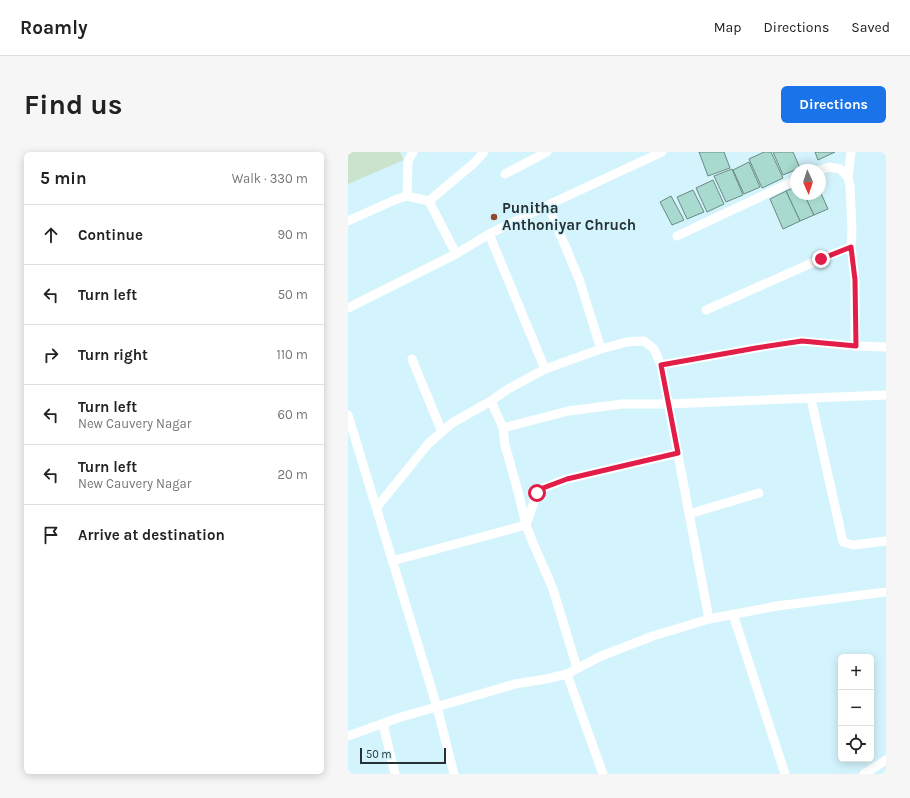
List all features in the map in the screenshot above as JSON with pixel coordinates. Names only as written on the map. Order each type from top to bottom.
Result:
[{"type":"street","points":[[407,196],[408,161],[413,152]]},
{"type":"street","points":[[429,201],[474,163],[484,152]]},
{"type":"street","points":[[505,174],[547,152]]},
{"type":"street","points":[[348,308],[456,254],[489,234],[662,152]]},
{"type":"street","points":[[851,152],[848,177],[850,186],[852,230],[851,247],[855,280],[856,346]]},
{"type":"street","points":[[826,168],[830,167],[840,169],[848,177]]},
{"type":"street","points":[[677,236],[790,183]]},
{"type":"street","points":[[348,221],[397,198],[407,196],[429,201]]},
{"type":"street","points":[[429,201],[456,254]]},
{"type":"street","points":[[548,205],[579,279],[601,349]]},
{"type":"street","points":[[489,234],[545,369]]},
{"type":"street","points":[[706,310],[851,247]]},
{"type":"street","points":[[377,507],[428,444],[452,423],[491,401],[508,389],[545,369],[601,349],[627,342],[644,341],[654,349],[661,365],[709,619]]},
{"type":"street","points":[[661,365],[802,341],[886,347]]},
{"type":"street","points":[[412,359],[442,432]]},
{"type":"street","points":[[503,428],[568,412],[622,404],[668,404],[886,395]]},
{"type":"street","points":[[811,399],[844,542],[853,545],[886,541]]},
{"type":"street","points":[[491,401],[503,428],[505,445],[526,524],[553,589],[577,668]]},
{"type":"street","points":[[348,415],[437,707],[454,774]]},
{"type":"street","points":[[526,524],[537,493],[543,488],[567,479],[678,452]]},
{"type":"street","points":[[689,514],[759,493]]},
{"type":"street","points":[[392,561],[526,524]]},
{"type":"street","points":[[348,736],[398,718],[515,684],[567,674],[601,656],[653,636],[709,619],[777,606],[886,592]]},
{"type":"street","points":[[733,614],[785,774]]},
{"type":"street","points":[[567,674],[603,774]]},
{"type":"street","points":[[383,724],[395,774]]},
{"type":"street","points":[[864,774],[886,760]]},
{"type":"green space","points":[[348,152],[400,152],[404,160],[348,184]]},
{"type":"building","points":[[699,152],[724,152],[730,168],[708,176]]},
{"type":"building","points":[[764,152],[771,152],[783,178],[762,188],[749,159]]},
{"type":"building","points":[[773,152],[793,152],[798,164],[790,164],[790,172],[783,175]]},
{"type":"building","points":[[815,152],[835,152],[818,160]]},
{"type":"building","points":[[749,162],[760,187],[744,194],[733,170]]},
{"type":"building","points":[[732,169],[743,195],[726,202],[714,176]]},
{"type":"building","points":[[713,180],[724,204],[707,212],[696,188]]},
{"type":"building","points":[[790,189],[790,200],[786,191]]},
{"type":"building","points":[[693,190],[704,212],[687,219],[677,197]]},
{"type":"building","points":[[786,191],[800,221],[783,229],[770,199]]},
{"type":"building","points":[[671,196],[684,220],[672,225],[660,202]]},
{"type":"building","points":[[790,200],[807,200],[814,215],[800,221]]},
{"type":"building","points":[[807,200],[824,200],[828,209],[814,215]]},
{"type":"place","name":"Punitha Anthoniyar Chruch","points":[[494,217]]},
{"type":"route","points":[[537,493],[543,488],[567,479],[678,453],[661,365],[802,341],[856,346],[855,280],[851,247],[821,259]]}]
